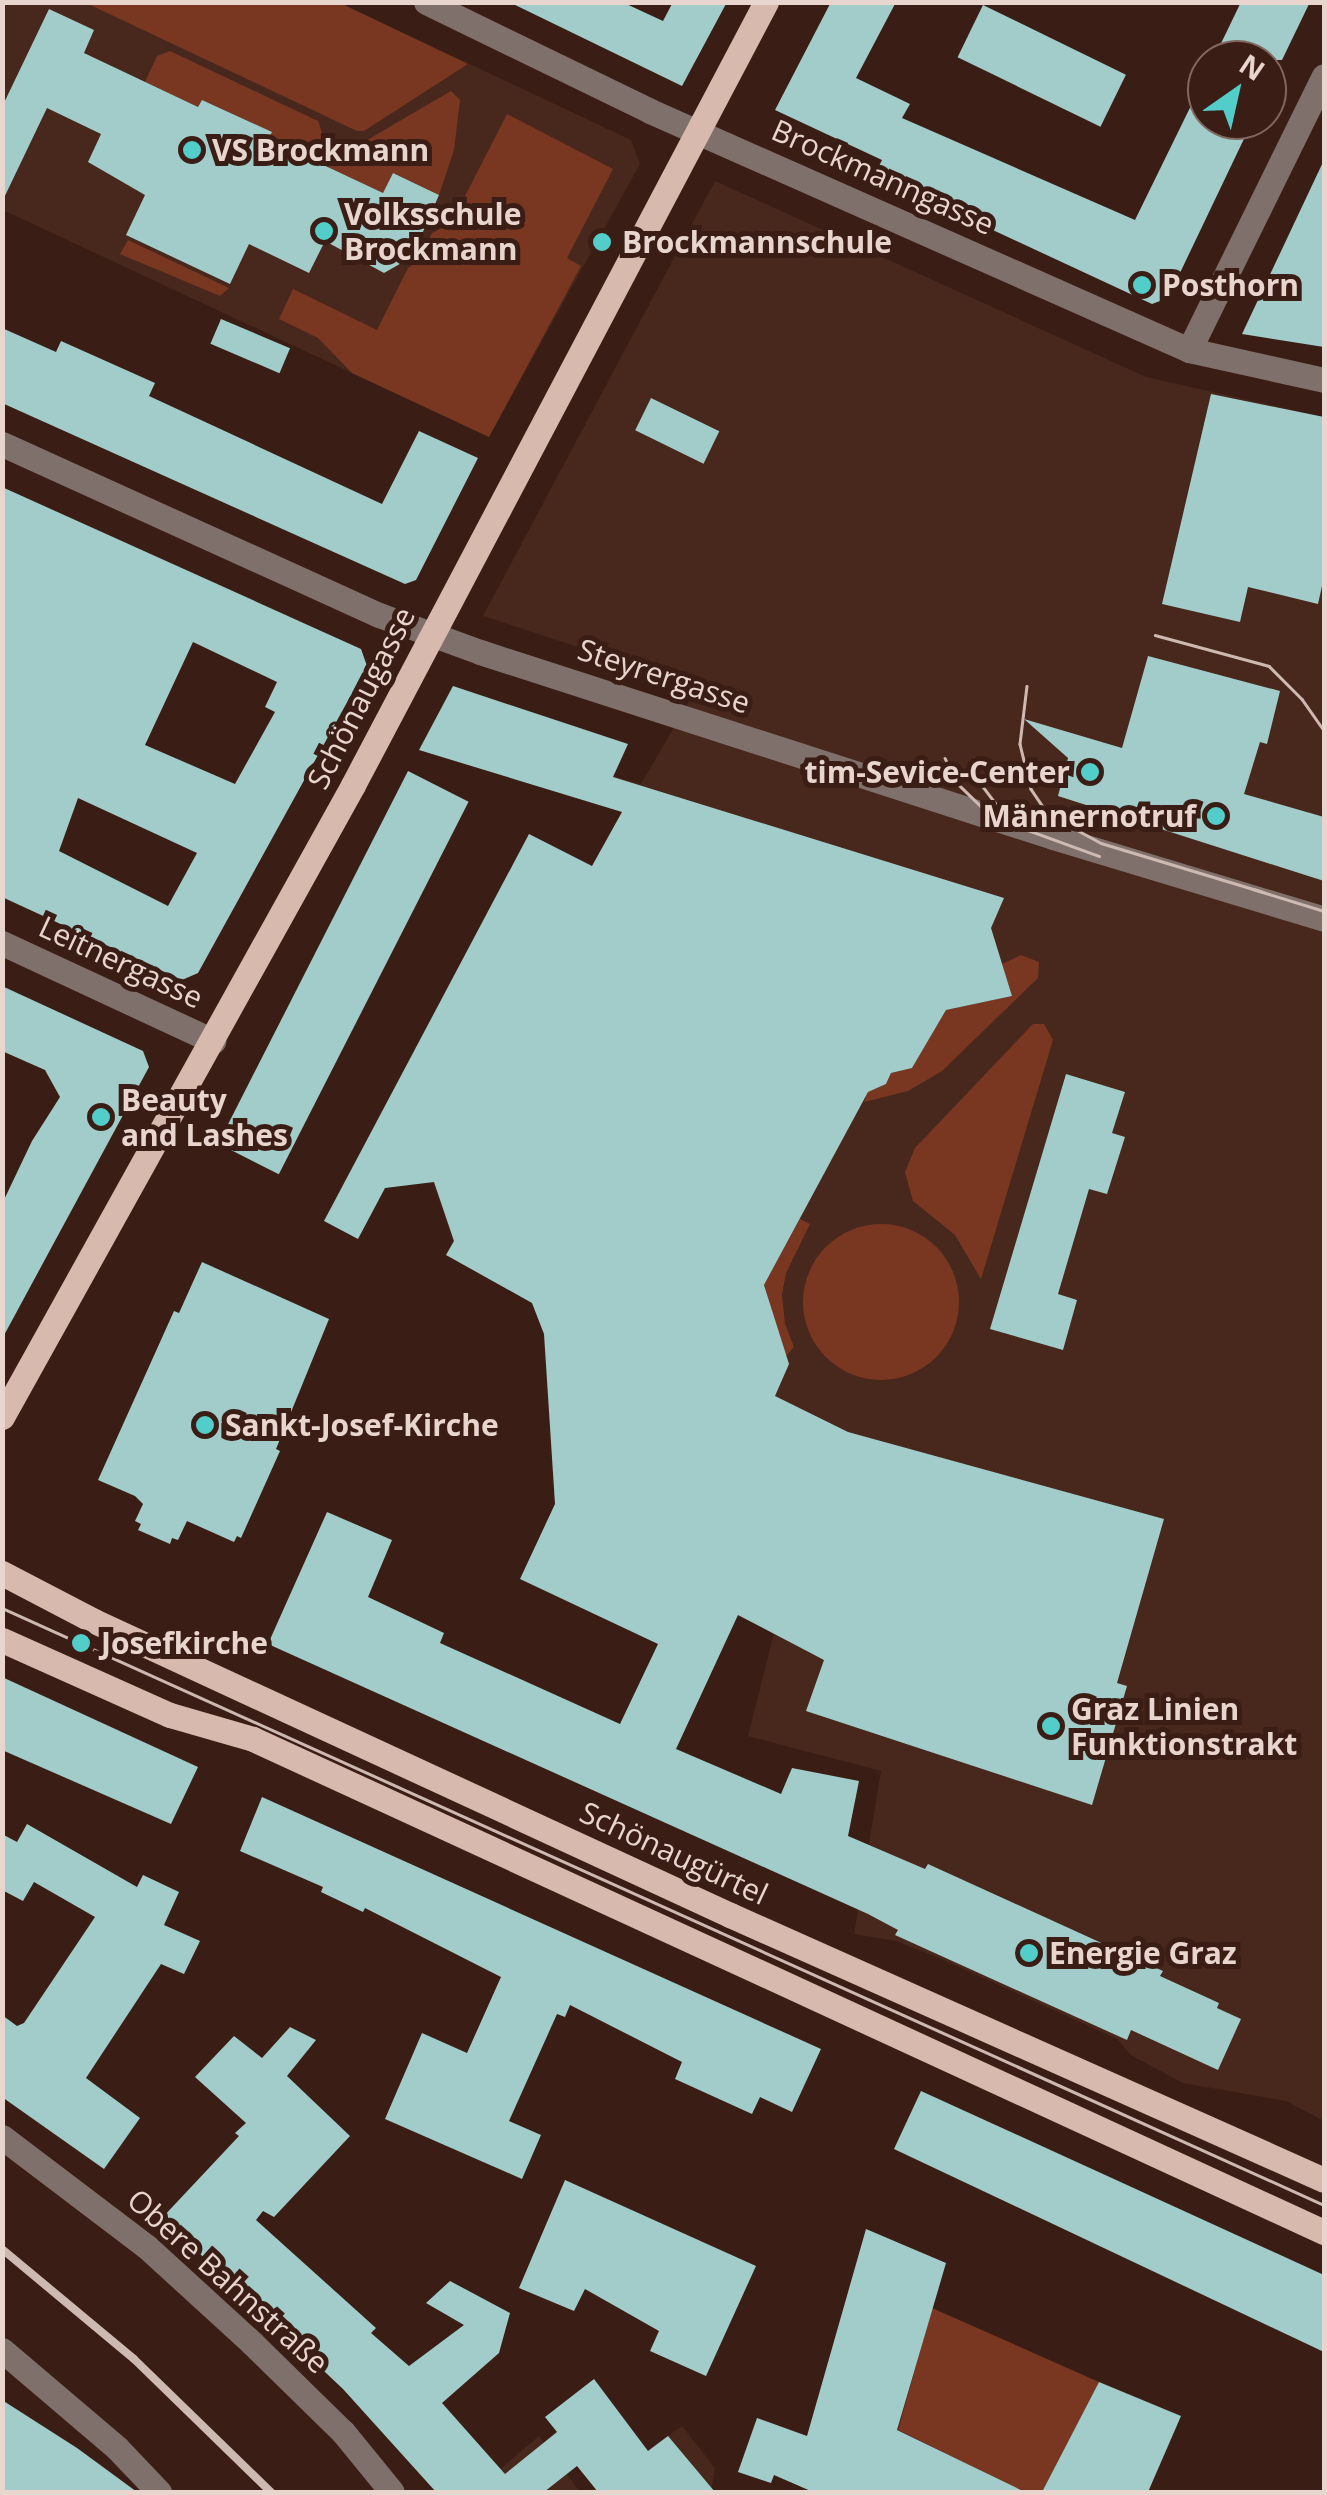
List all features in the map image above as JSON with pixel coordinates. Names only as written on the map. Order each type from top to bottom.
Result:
[{"type":"main road","name":"Schönaugasse","points":[[2,1417],[213,1040],[766,2]]},
{"type":"main road","name":"Schönaugürtel","points":[[2,1574],[94,1621],[730,1915],[1324,2180]]},
{"type":"main road","points":[[2,1640],[170,1715],[253,1739],[1324,2232]]},
{"type":"street","name":"Brockmanngasse","points":[[426,2],[698,131],[1189,350],[1324,380]]},
{"type":"street","points":[[1189,350],[1324,76]]},
{"type":"street","name":"Steyrergasse","points":[[2,444],[379,615],[430,634],[1019,826],[1324,919]]},
{"type":"street","name":"Leitnergasse","points":[[2,944],[213,1040]]},
{"type":"street","name":"Obere Bahnstraße","points":[[2,2137],[133,2236],[191,2286],[342,2432],[392,2492]]},
{"type":"street","points":[[2,2350],[117,2448],[159,2492]]},
{"type":"shaded area","name":"Volksschule Brockmann","points":[[3,3],[340,3],[631,140],[640,164],[489,437],[3,210]]},
{"type":"shaded area","points":[[86,3],[340,3],[468,64],[364,131],[357,131]]},
{"type":"shaded area","points":[[170,51],[318,121],[323,135],[311,160],[269,139],[271,132],[202,100],[198,107],[145,82],[157,56]]},
{"type":"shaded area","points":[[451,91],[460,100],[454,150],[439,195],[393,173],[383,193],[328,168],[333,160]]},
{"type":"shaded area","points":[[507,114],[613,169],[567,258],[581,266],[489,437],[352,373],[318,338],[279,319],[293,289],[377,330],[408,268],[419,261],[432,233],[442,228],[456,203],[461,204]]},
{"type":"shaded area","points":[[715,181],[1146,377],[1324,417],[1324,2121],[1286,2101],[1183,2083],[1131,2055],[1117,2039],[946,1961],[896,1941],[854,1934],[881,1771],[748,1736],[774,1633],[545,1525],[555,1506],[544,1334],[532,1303],[446,1255],[453,1241],[433,1182],[629,799],[613,776],[641,784],[698,686],[483,616]]},
{"type":"shaded area","points":[[128,240],[229,288],[220,296],[120,254]]},
{"type":"shaded area","points":[[1021,955],[1039,962],[1038,978],[942,1071],[908,1091],[864,1102],[868,1092],[886,1084],[891,1073],[912,1068],[946,1010],[1012,996],[1002,964]]},
{"type":"shaded area","points":[[1033,1024],[1044,1024],[1053,1040],[981,1279],[955,1235],[913,1201],[905,1172],[915,1148]]},
{"type":"shaded area","points":[[800,1219],[810,1224],[786,1273],[782,1295],[785,1324],[794,1347],[786,1356],[777,1351],[782,1343],[764,1285]]},
{"type":"shaded area","points":[[881,1224],[911,1230],[936,1247],[953,1272],[959,1302],[953,1332],[936,1357],[911,1374],[881,1380],[851,1374],[826,1357],[809,1332],[803,1302],[809,1272],[826,1247],[851,1230]]},
{"type":"shaded area","points":[[932,2308],[1099,2382],[1042,2492],[1024,2492],[898,2430]]},
{"type":"shaded area","points":[[682,2426],[715,2468],[711,2492],[589,2492]]},
{"type":"shaded area","points":[[539,2436],[580,2492],[473,2492]]},
{"type":"building","points":[[509,2],[622,2],[663,21],[673,2],[727,2],[682,86]]},
{"type":"building","points":[[831,2],[896,2],[856,78],[910,104],[902,118],[1135,220],[1187,114],[1187,140],[1243,140],[1168,298],[1152,304],[875,174],[882,160],[775,110]]},
{"type":"building","points":[[1241,2],[1310,2],[1287,50],[1287,40],[1223,40]]},
{"type":"building","points":[[983,5],[1126,75],[1100,127],[958,57]]},
{"type":"building","name":"VS Brockmann","points":[[49,9],[94,30],[84,53],[198,107],[202,100],[272,132],[268,139],[383,193],[393,173],[439,195],[412,257],[384,273],[325,241],[309,273],[249,244],[230,284],[126,235],[145,195],[88,162],[101,134],[47,108],[2,202],[2,107]]},
{"type":"building","points":[[1324,160],[1324,347],[1242,334]]},
{"type":"building","points":[[221,319],[290,348],[279,373],[210,344]]},
{"type":"building","points":[[2,328],[56,352],[61,341],[155,383],[149,396],[382,504],[419,431],[478,458],[416,580],[405,584],[2,403]]},
{"type":"building","points":[[1211,394],[1324,417],[1324,577],[1318,604],[1248,587],[1240,622],[1162,604]]},
{"type":"building","points":[[651,398],[719,431],[704,464],[635,430]]},
{"type":"building","points":[[2,487],[361,649],[367,666],[198,973],[182,980],[2,897]],"holes":[[[193,642],[277,682],[265,707],[275,712],[235,784],[145,745]],[[78,798],[197,853],[168,906],[59,851]]]},
{"type":"building","points":[[1148,656],[1280,691],[1267,744],[1260,742],[1244,794],[1324,817],[1324,881],[1058,796],[1068,758],[1024,719],[1122,748]]},
{"type":"building","points":[[453,686],[628,744],[613,777],[1004,898],[991,928],[1012,996],[946,1010],[912,1068],[891,1073],[886,1084],[868,1092],[764,1285],[789,1364],[775,1396],[848,1432],[1164,1519],[1117,1683],[1127,1686],[1092,1805],[806,1711],[824,1660],[738,1615],[676,1749],[781,1794],[792,1768],[859,1781],[848,1836],[925,1869],[928,1864],[1163,1971],[1160,1976],[1219,2003],[1217,2008],[1241,2019],[1218,2070],[1131,2030],[1127,2040],[895,1935],[898,1930],[868,1914],[268,1644],[327,1512],[392,1540],[368,1597],[444,1633],[440,1643],[620,1724],[658,1644],[520,1579],[555,1504],[544,1334],[532,1303],[446,1255],[454,1241],[434,1182],[385,1188],[358,1239],[324,1221],[529,834],[592,866],[622,812],[419,750]]},
{"type":"building","points":[[408,771],[469,802],[279,1174],[218,1143]]},
{"type":"building","points":[[2,986],[143,1051],[149,1067],[2,1339],[2,1204],[32,1141],[60,1097],[45,1070],[2,1051]]},
{"type":"building","points":[[1066,1074],[1125,1092],[1112,1133],[1125,1137],[1107,1194],[1089,1189],[1058,1294],[1077,1300],[1063,1350],[990,1329]]},
{"type":"building","name":"Sankt-Josef-Kirche","points":[[202,1262],[329,1319],[276,1449],[280,1451],[241,1538],[237,1536],[234,1542],[187,1521],[178,1540],[172,1538],[170,1544],[138,1530],[141,1524],[135,1521],[143,1504],[135,1496],[98,1480],[174,1311],[179,1313]]},
{"type":"building","points":[[2,1677],[198,1767],[171,1824],[2,1750]]},
{"type":"building","points":[[262,1797],[821,2049],[792,2112],[760,2097],[752,2114],[675,2079],[682,2062],[570,2005],[565,2017],[557,2014],[509,2121],[541,2135],[522,2179],[385,2119],[422,2033],[467,2053],[501,1977],[365,1908],[363,1912],[321,1892],[323,1887],[240,1851]]},
{"type":"building","points":[[27,1824],[137,1887],[143,1875],[179,1892],[164,1925],[200,1941],[184,1974],[161,1964],[86,2078],[140,2118],[104,2169],[2,2097],[2,2015],[17,2026],[24,2023],[95,1917],[34,1882],[23,1901],[2,1890],[2,1834],[17,1842]]},
{"type":"building","points":[[290,2027],[316,2040],[287,2076],[350,2136],[274,2217],[263,2211],[256,2220],[376,2328],[371,2333],[409,2366],[464,2325],[426,2303],[450,2281],[510,2313],[499,2353],[442,2403],[505,2474],[557,2432],[545,2417],[594,2379],[648,2451],[668,2436],[715,2492],[598,2492],[577,2466],[544,2492],[436,2492],[343,2389],[162,2218],[239,2136],[235,2133],[246,2123],[195,2077],[234,2036],[262,2058]]},
{"type":"building","points":[[921,2091],[1324,2275],[1324,2352],[894,2149]]},
{"type":"building","points":[[565,2180],[756,2266],[706,2376],[650,2351],[659,2331],[585,2289],[574,2311],[519,2288]]},
{"type":"building","points":[[866,2229],[946,2263],[897,2430],[1025,2492],[813,2492],[774,2475],[771,2483],[738,2472],[757,2418],[807,2436]]},
{"type":"building","points":[[1099,2382],[1181,2416],[1148,2492],[1042,2492]]},
{"type":"building","points":[[2,2400],[77,2448],[137,2492],[2,2492]]},
{"type":"tram line","points":[[1155,635],[1269,666],[1302,699],[1324,731]]},
{"type":"tram line","points":[[1027,686],[1020,744],[1031,789],[1048,814],[1101,843],[1263,892]]},
{"type":"tram line","points":[[945,758],[957,783],[992,817],[1099,856]]},
{"type":"tram line","points":[[975,758],[981,784],[1004,814]]},
{"type":"tram line","points":[[1253,889],[1324,911]]},
{"type":"tram line","points":[[2,1608],[1324,2205]]},
{"type":"railway","points":[[2,2249],[134,2359],[271,2492]]},
{"type":"place","name":"VS Brockmann","points":[[192,150]]},
{"type":"place","name":"Volksschule Brockmann","points":[[324,231]]},
{"type":"place","name":"Brockmannschule","points":[[602,242]]},
{"type":"place","name":"Posthorn","points":[[1142,285]]},
{"type":"place","name":"tim-Sevice-Center","points":[[1090,772]]},
{"type":"place","name":"Männernotruf","points":[[1216,816]]},
{"type":"place","name":"Beauty and Lashes","points":[[101,1117]]},
{"type":"place","name":"Sankt-Josef-Kirche","points":[[205,1425]]},
{"type":"place","name":"Josefkirche","points":[[81,1643]]},
{"type":"place","name":"Graz Linien Funktionstrakt","points":[[1051,1726]]},
{"type":"place","name":"Energie Graz","points":[[1029,1953]]}]
